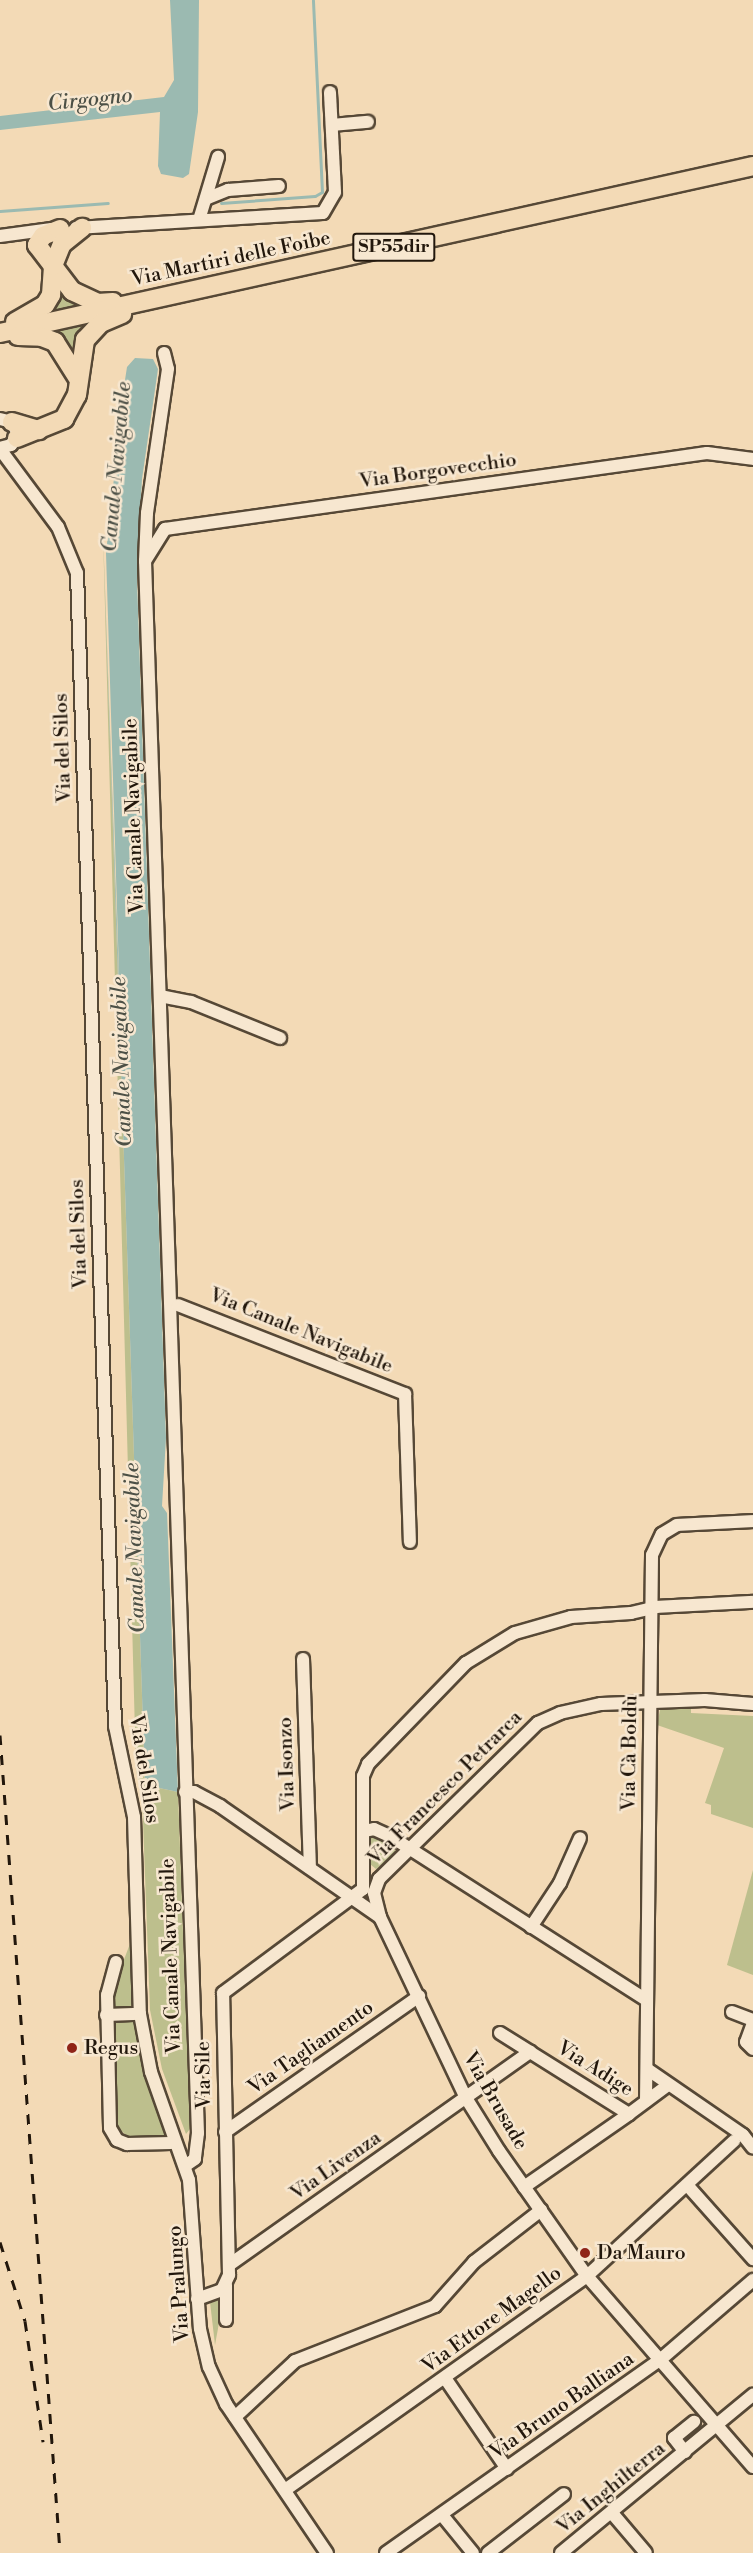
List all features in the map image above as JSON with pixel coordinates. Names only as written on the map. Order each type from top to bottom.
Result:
[{"type":"highway","name":"Via Martiri delle Foibe","points":[[0,333],[753,166]]},
{"type":"highway","points":[[0,333],[45,304],[51,295],[53,266],[62,244],[82,228]]},
{"type":"highway","points":[[60,229],[43,236],[37,245],[72,291],[83,298],[104,303],[159,298]]},
{"type":"highway","points":[[11,430],[39,430],[64,419],[73,406],[79,382],[81,351],[93,330],[111,318],[159,298]]},
{"type":"highway","points":[[0,333],[42,336],[55,342],[68,358],[79,382]]},
{"type":"street","points":[[2,235],[60,229],[323,213],[335,192],[330,92]]},
{"type":"street","points":[[332,125],[368,122]]},
{"type":"street","points":[[199,220],[208,198],[218,158]]},
{"type":"street","points":[[208,198],[228,190],[279,186]]},
{"type":"street","points":[[2,235],[27,238],[37,245],[82,228]]},
{"type":"street","name":"Via Canale Navigabile","points":[[164,353],[168,369],[147,515],[146,561],[184,1792],[198,2133],[195,2160],[186,2165]]},
{"type":"street","points":[[0,448],[11,430]]},
{"type":"street","points":[[11,430],[15,469]]},
{"type":"street","name":"Via del Silos","points":[[0,448],[58,527],[77,573],[116,1726],[134,1817],[140,2013],[151,2072],[175,2143]]},
{"type":"street","name":"Via Borgovecchio","points":[[165,529],[698,454],[724,452],[753,459]]},
{"type":"street","points":[[146,561],[165,529],[147,515]]},
{"type":"street","points":[[160,996],[191,1002],[280,1038]]},
{"type":"street","name":"Via Canale Navigabile","points":[[168,1279],[178,1305],[176,1371],[172,1380]]},
{"type":"street","name":"Via Canale Navigabile","points":[[178,1305],[405,1394],[410,1542]]},
{"type":"street","name":"Via Cà Boldù","points":[[646,2101],[645,1999],[652,1555],[662,1534],[683,1524],[753,1521]]},
{"type":"street","points":[[353,1897],[363,1889],[365,1768],[475,1656],[494,1643],[541,1623],[651,1609],[753,1602]]},
{"type":"street","name":"Via Isonzo","points":[[303,1659],[310,1868]]},
{"type":"street","name":"Via Francesco Petrarca","points":[[380,1917],[374,1893],[381,1876],[411,1850],[538,1723],[586,1706],[650,1702],[753,1704]]},
{"type":"street","name":"Via Brusade","points":[[184,1792],[206,1797],[380,1917],[465,2098],[524,2187],[587,2276],[753,2467]]},
{"type":"street","points":[[364,1831],[380,1830],[645,1999]]},
{"type":"street","points":[[531,1927],[560,1883],[580,1838]]},
{"type":"street","points":[[364,1864],[365,1869],[381,1876]]},
{"type":"street","name":"Via Sile","points":[[226,2320],[226,2285],[229,2265],[223,1993],[353,1897]]},
{"type":"street","points":[[116,1962],[109,1981],[106,2015],[110,2128],[117,2140],[128,2144],[175,2143]]},
{"type":"street","name":"Via Tagliamento","points":[[225,2132],[419,1996]]},
{"type":"street","points":[[732,2012],[753,2021],[746,2042],[753,2049]]},
{"type":"street","points":[[106,2015],[140,2013]]},
{"type":"street","name":"Via Adige","points":[[500,2033],[629,2114],[668,2085]]},
{"type":"street","name":"Via Adige","points":[[465,2098],[530,2052]]},
{"type":"street","points":[[647,2069],[723,2122],[728,2136],[741,2139]]},
{"type":"street","name":"Via Livenza","points":[[229,2265],[465,2098]]},
{"type":"street","points":[[524,2187],[629,2114]]},
{"type":"street","name":"Via Ettore Magello","points":[[285,2490],[587,2276],[753,2126]]},
{"type":"street","name":"Via Pralungo","points":[[175,2143],[186,2165],[194,2214],[197,2299],[207,2361],[235,2417],[327,2553]]},
{"type":"street","points":[[688,2186],[753,2259]]},
{"type":"street","points":[[235,2417],[295,2361],[435,2306],[474,2262],[541,2210]]},
{"type":"street","name":"Via Bruno Balliana","points":[[386,2553],[660,2360],[753,2280]]},
{"type":"street","points":[[197,2299],[211,2296],[226,2285]]},
{"type":"street","points":[[445,2378],[507,2469]]},
{"type":"street","name":"Via Inghilterra","points":[[561,2553],[753,2395]]},
{"type":"street","name":"Via Inghilterra","points":[[685,2452],[674,2438],[694,2422]]},
{"type":"street","points":[[488,2553],[564,2494]]},
{"type":"street","points":[[612,2513],[646,2553]]},
{"type":"street","points":[[442,2515],[474,2553]]},
{"type":"street","name":"Via Pralungo","points":[[315,2536],[318,2553]]},
{"type":"green space","points":[[60,286],[83,307],[41,316]]},
{"type":"green space","points":[[90,323],[74,355],[64,342],[48,332]]},
{"type":"green space","points":[[103,532],[145,1785],[178,1792],[190,2129],[186,2134],[162,2069],[150,2010],[142,1794],[136,1771]]},
{"type":"green space","points":[[670,1707],[691,1707],[691,1713],[753,1716],[753,1828],[711,1814],[711,1805],[705,1803],[724,1748],[657,1725],[660,1710]]},
{"type":"green space","points":[[376,1834],[392,1843],[396,1853],[376,1869],[370,1864],[368,1841]]},
{"type":"green space","points":[[753,1870],[753,1975],[727,1965]]},
{"type":"green space","points":[[131,1941],[134,2002],[129,2008],[115,2009],[110,1997]]},
{"type":"green space","points":[[129,2019],[135,2023],[151,2092],[170,2136],[127,2136],[115,2125],[113,2022]]},
{"type":"green space","points":[[221,2297],[223,2301],[215,2345],[210,2302]]},
{"type":"water","points":[[170,0],[199,0],[198,112],[189,174],[183,178],[161,174],[158,166],[160,112],[0,130],[0,116],[164,97],[174,80]]},
{"type":"water","name":"Canale Navigabile","points":[[135,358],[153,359],[158,369],[142,479],[137,579],[166,1438],[162,1506],[167,1513],[178,1792],[145,1785],[103,532],[121,1037],[106,553],[123,393],[127,367]]},
{"type":"waterway","points":[[221,203],[315,196],[322,192],[313,0]]},
{"type":"waterway","points":[[0,211],[108,203]]},
{"type":"railway","points":[[0,1735],[60,2553]]},
{"type":"railway","points":[[0,2242],[25,2321],[43,2442]]},
{"type":"place","name":"Regus","points":[[72,2048]]},
{"type":"place","name":"Da Mauro","points":[[585,2253]]},
{"type":"water label","name":"Cirgogno","points":[[90,100]]}]
